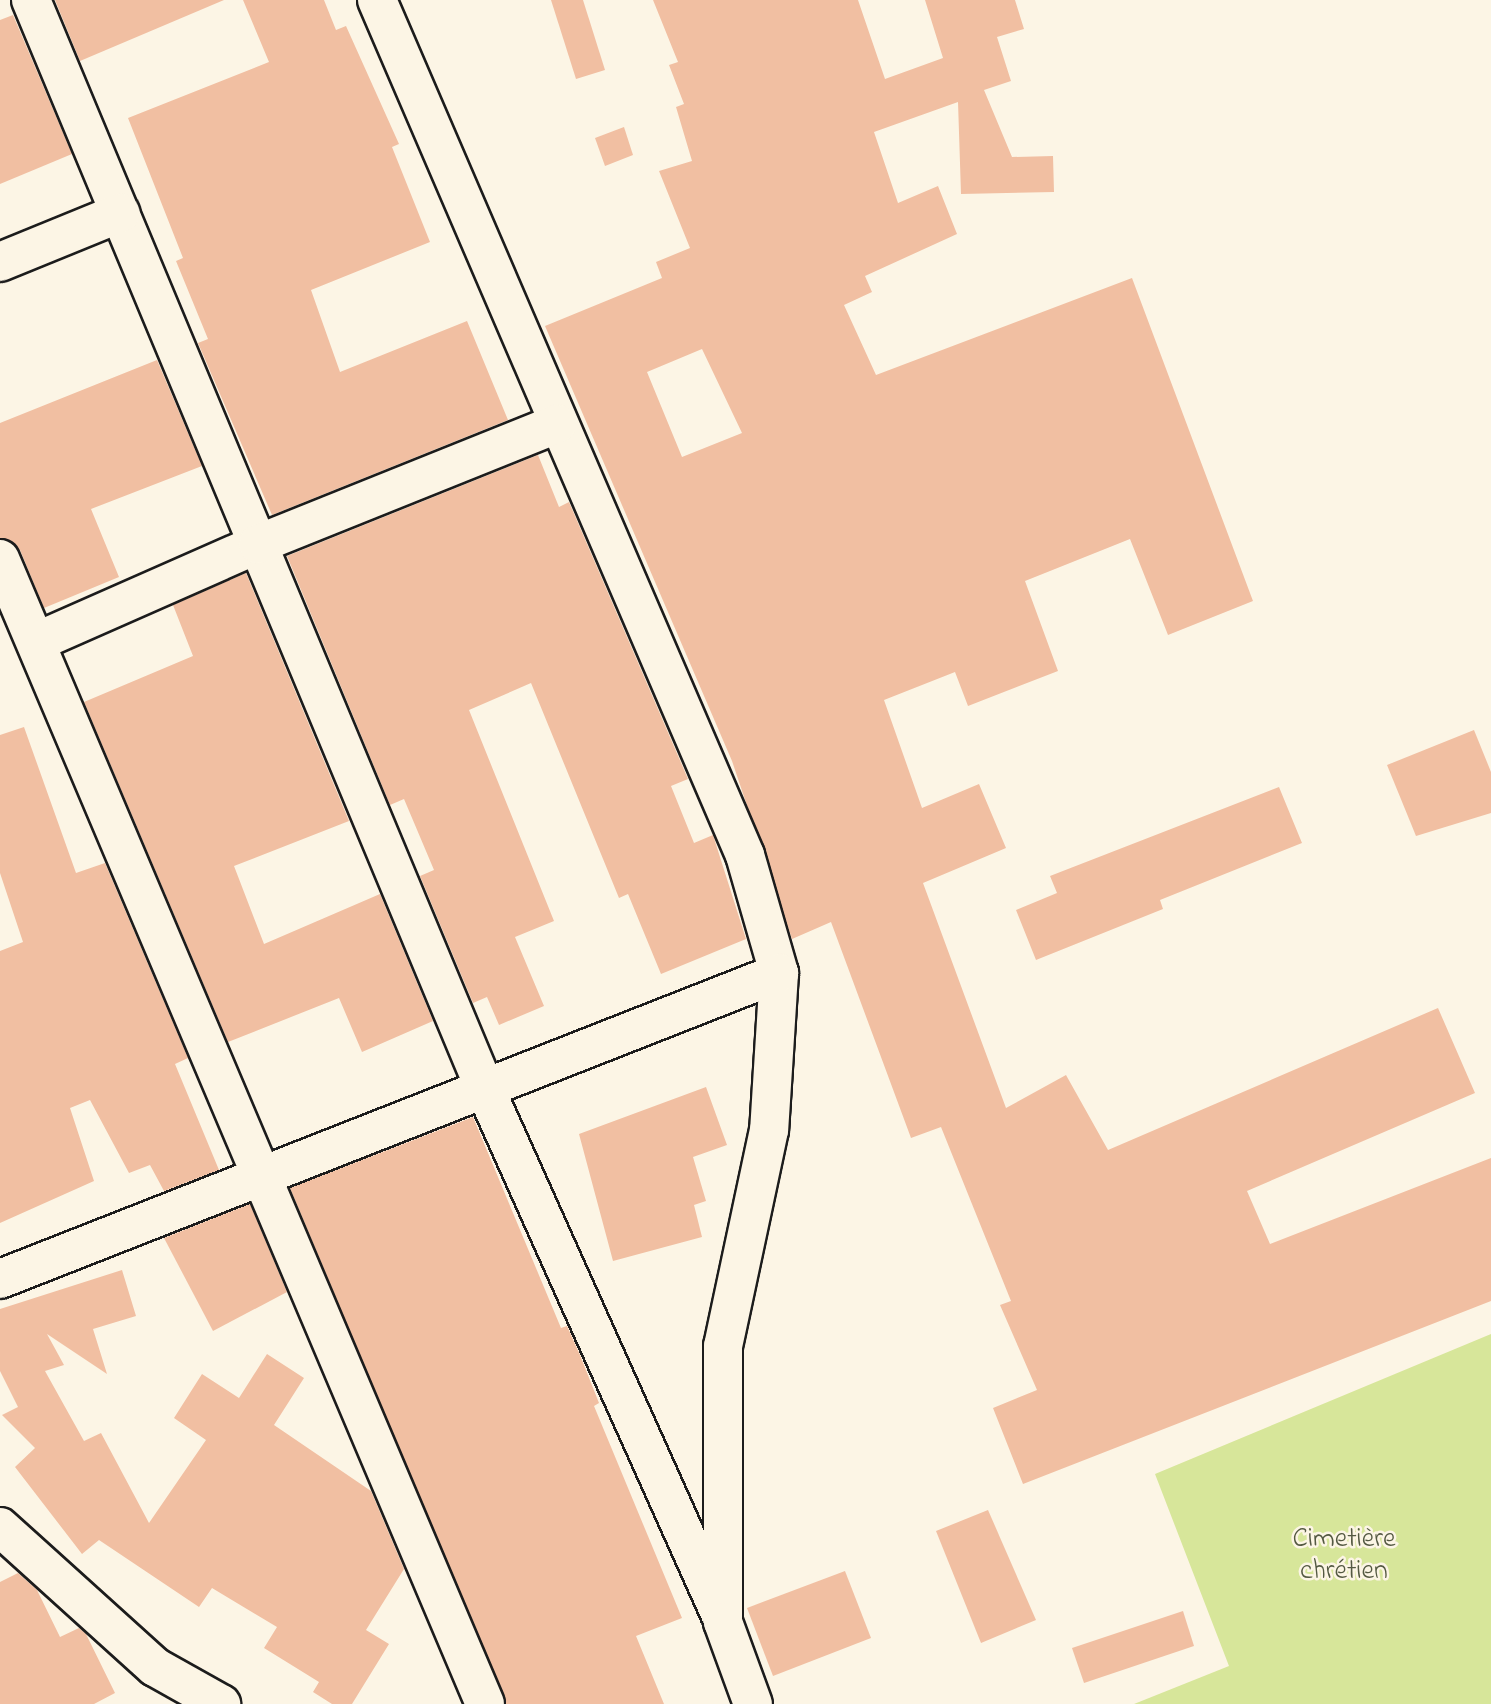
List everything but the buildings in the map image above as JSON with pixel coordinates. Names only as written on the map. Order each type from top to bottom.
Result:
[{"type":"street","points":[[31,0],[485,1089],[723,1622],[753,1704]]},
{"type":"street","points":[[377,0],[557,424],[745,855],[779,973],[769,1130],[723,1346],[723,1622]]},
{"type":"street","points":[[0,262],[120,213]]},
{"type":"street","points":[[36,642],[258,544],[557,424]]},
{"type":"street","points":[[0,559],[264,1172],[485,1704]]},
{"type":"street","points":[[0,1279],[264,1172],[485,1089],[779,973]]},
{"type":"street","points":[[0,1527],[155,1667],[221,1704]]},
{"type":"street","points":[[155,1667],[171,1704]]},
{"type":"green space","name":"Cimetière chrétien","points":[[1491,1334],[1491,1704],[1134,1704],[1229,1666],[1155,1474]]}]
